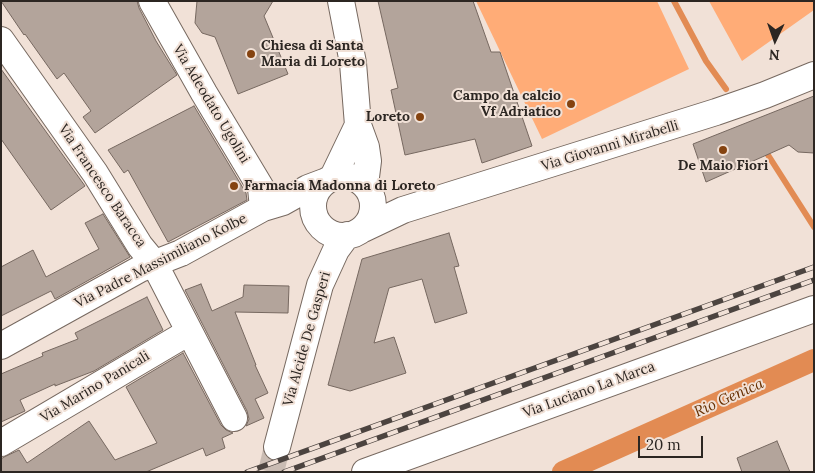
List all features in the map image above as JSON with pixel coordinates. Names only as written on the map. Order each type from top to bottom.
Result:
[{"type":"street","name":"Via Adeodato Ugolini","points":[[152,1],[261,188],[262,208]]},
{"type":"street","points":[[341,1],[353,64],[358,125],[366,147],[368,161],[367,187],[372,199],[373,210],[370,220],[355,232],[337,235],[320,225],[315,217],[313,208],[314,198],[318,189],[329,180],[358,125]]},
{"type":"street","name":"Via Francesco Baracca","points":[[1,40],[95,173],[140,246],[154,263],[234,418]]},
{"type":"street","name":"Via Giovanni Mirabelli","points":[[355,232],[403,210],[716,112],[814,74]]},
{"type":"street","points":[[329,180],[344,176],[356,179],[386,202],[403,210]]},
{"type":"street","name":"Via Padre Massimiliano Kolbe","points":[[1,346],[140,269],[181,253],[262,208],[283,202],[308,188],[329,180]]},
{"type":"street","name":"Via Alcide De Gasperi","points":[[277,447],[320,285],[336,250],[355,232]]},
{"type":"street","name":"Via Luciano La Marca","points":[[365,472],[814,309]]},
{"type":"street","name":"Via Marino Panicali","points":[[1,443],[189,332]]},
{"type":"shaded area","name":"Campo da calcio Vf Adriatico","points":[[476,1],[657,1],[689,69],[542,139]]},
{"type":"shaded area","points":[[709,1],[814,1],[814,10],[742,61]]},
{"type":"building","points":[[1,1],[137,1],[156,41],[177,75],[95,133],[83,117],[91,111],[64,73],[57,79]]},
{"type":"building","name":"Chiesa di Santa Maria di Loreto","points":[[197,1],[273,1],[264,16],[288,74],[238,94],[215,37],[202,33],[195,23]]},
{"type":"building","points":[[378,1],[473,1],[491,52],[500,52],[532,146],[482,163],[475,139],[405,155],[391,90],[398,88]]},
{"type":"building","points":[[1,69],[85,186],[51,210],[1,139]]},
{"type":"building","points":[[814,96],[814,153],[798,152],[789,145],[706,182],[693,144]]},
{"type":"building","points":[[194,106],[246,193],[247,200],[168,242],[128,170],[124,173],[108,150]]},
{"type":"building","points":[[103,214],[130,257],[55,299],[51,291],[1,316],[1,267],[33,250],[46,277],[99,249],[85,223]]},
{"type":"building","points":[[449,233],[459,266],[454,267],[467,313],[435,323],[422,279],[389,288],[374,343],[394,337],[406,373],[350,391],[328,385],[362,259]]},
{"type":"building","points":[[201,284],[212,311],[243,297],[244,285],[289,286],[288,313],[235,312],[268,393],[255,399],[264,418],[246,426],[249,419],[247,411],[185,290]]},
{"type":"building","points":[[147,297],[163,330],[94,371],[55,386],[55,384],[20,400],[25,411],[1,422],[1,374],[43,356],[42,353],[78,339],[75,333]]},
{"type":"building","points":[[183,353],[221,425],[233,433],[222,438],[225,448],[206,456],[203,448],[146,472],[1,472],[1,459],[4,457],[19,450],[27,463],[89,421],[115,460],[157,443],[126,387]]},
{"type":"building","points":[[777,441],[790,472],[742,472],[737,458]]},
{"type":"waterway","points":[[674,1],[706,61],[726,89]]},
{"type":"waterway","points":[[768,155],[814,227]]},
{"type":"waterway","name":"Rio Genica","points":[[563,472],[814,360]]},
{"type":"tunnel","points":[[271,472],[277,447]]},
{"type":"railway","points":[[247,472],[814,267]]},
{"type":"railway","points":[[284,472],[814,280]]},
{"type":"place","name":"Chiesa di Santa Maria di Loreto","points":[[251,54]]},
{"type":"place","name":"Campo da calcio Vf Adriatico","points":[[571,104]]},
{"type":"place","name":"Loreto","points":[[420,117]]},
{"type":"place","name":"De Maio Fiori","points":[[723,150]]},
{"type":"place","name":"Farmacia Madonna di Loreto","points":[[234,186]]}]
